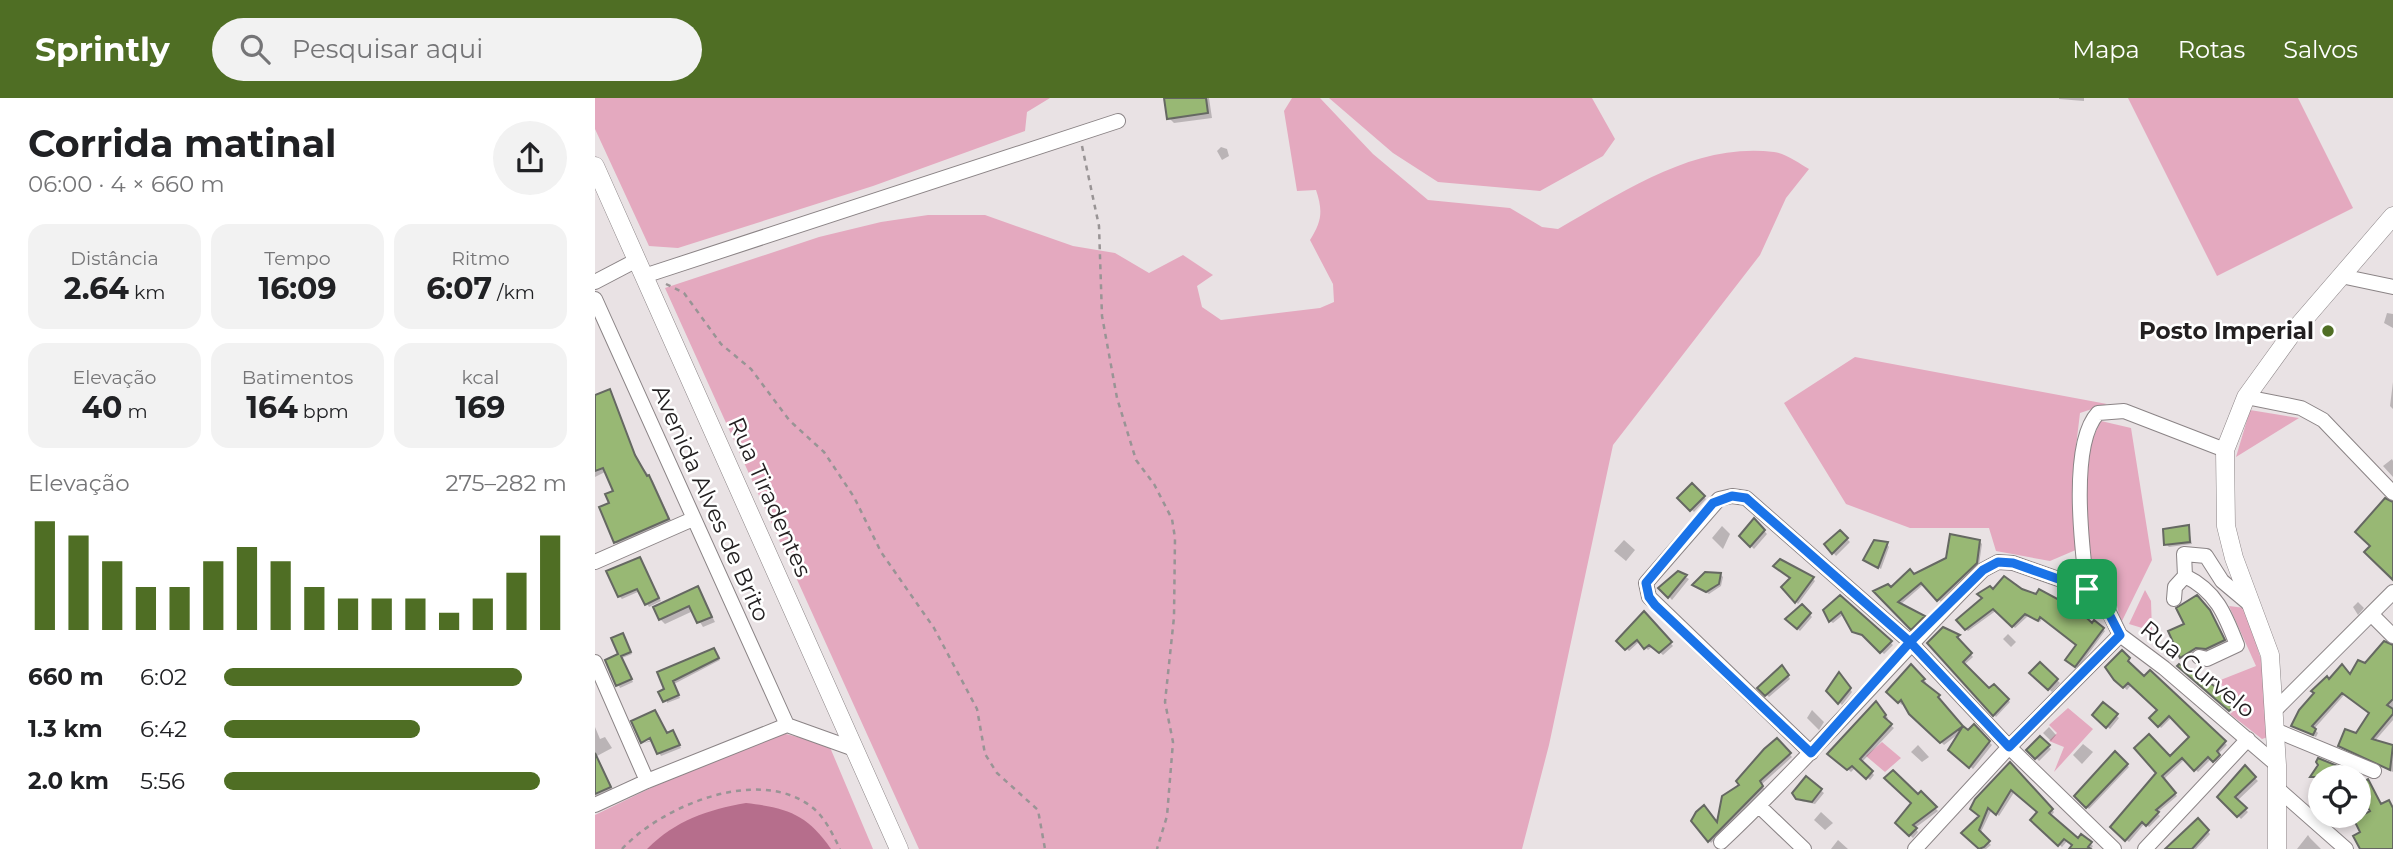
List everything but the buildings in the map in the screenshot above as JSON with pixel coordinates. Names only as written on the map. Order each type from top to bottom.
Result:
[{"type":"main road","name":"Rua Tiradentes","points":[[595,166],[899,849]]},
{"type":"main road","points":[[2277,849],[2278,789],[2270,655],[2234,558],[2227,526],[2225,450],[2246,397],[2293,332],[2393,216]]},
{"type":"street","points":[[595,282],[644,276],[1118,121]]},
{"type":"street","points":[[2341,276],[2393,287]]},
{"type":"street","name":"Avenida Alves de Brito","points":[[595,299],[598,317],[787,725]]},
{"type":"street","points":[[2246,397],[2301,408],[2323,420],[2393,493]]},
{"type":"street","points":[[2087,589],[2080,485],[2088,429],[2098,413],[2109,410],[2124,411],[2225,450]]},
{"type":"street","points":[[1811,753],[1649,597],[1646,583],[1713,503],[1732,496],[1746,498],[1910,642],[2009,747],[2114,849]]},
{"type":"street","points":[[595,562],[692,519]]},
{"type":"street","points":[[2173,599],[2175,587],[2185,576],[2184,554],[2206,556],[2222,580],[2254,607]]},
{"type":"street","name":"Rua Curvelo","points":[[1910,642],[1983,570],[1998,562],[2013,563],[2087,589],[2106,608],[2120,635],[2157,662],[2277,765]]},
{"type":"street","points":[[2185,576],[2203,585],[2217,598],[2237,645],[2207,659],[2199,657]]},
{"type":"street","points":[[2274,711],[2393,593]]},
{"type":"street","points":[[2371,614],[2393,636]]},
{"type":"street","points":[[1915,849],[2009,747],[2120,635]]},
{"type":"street","points":[[1721,842],[1811,753],[1910,642]]},
{"type":"street","points":[[595,662],[647,780]]},
{"type":"street","points":[[595,805],[647,780],[787,725],[854,749]]},
{"type":"street","points":[[2275,730],[2374,771]]},
{"type":"street","points":[[2145,849],[2248,739]]},
{"type":"street","points":[[2278,789],[2346,849]]},
{"type":"street","points":[[1759,806],[1804,849]]},
{"type":"path","points":[[1077,133],[1092,185],[1099,226],[1102,316],[1117,398],[1136,460],[1154,484],[1172,519],[1175,538],[1174,617],[1165,702],[1173,742],[1167,816],[1157,849]]},
{"type":"path","points":[[644,276],[668,283],[684,293],[722,344],[751,369],[789,420],[824,452],[854,497],[881,552],[928,620],[955,667],[982,722],[982,745],[991,764],[1038,810],[1045,849]]},
{"type":"path","points":[[622,849],[647,828],[685,807],[728,792],[749,789],[792,795],[811,806],[826,822],[840,849]]},
{"type":"shaded area","points":[[595,98],[1050,98],[1027,112],[1025,131],[873,186],[678,248],[649,246],[595,129]]},
{"type":"shaded area","points":[[1292,98],[1320,98],[1373,154],[1428,200],[1510,208],[1542,227],[1558,229],[1661,173],[1716,155],[1745,151],[1774,152],[1809,169],[1786,198],[1760,255],[1613,445],[1549,745],[1522,849],[919,849],[665,288],[819,237],[881,222],[928,215],[985,215],[1073,246],[1115,253],[1149,273],[1183,255],[1213,275],[1197,286],[1202,307],[1221,320],[1320,308],[1334,302],[1333,284],[1310,240],[1320,216],[1316,190],[1297,191],[1284,111]]},
{"type":"shaded area","points":[[1329,98],[1592,98],[1615,139],[1603,156],[1540,191],[1438,182],[1393,153]]},
{"type":"shaded area","points":[[2128,98],[2298,98],[2353,208],[2217,276]]},
{"type":"shaded area","points":[[1855,357],[2107,404],[2080,413],[2072,480],[2078,549],[2050,561],[1996,551],[1989,528],[1910,528],[1846,504],[1784,403]]},
{"type":"shaded area","points":[[2250,410],[2299,418],[2236,457]]},
{"type":"shaded area","points":[[2101,421],[2131,428],[2152,560],[2121,623],[2117,606],[2091,589],[2086,546],[2084,482],[2092,441]]},
{"type":"shaded area","points":[[2145,590],[2151,601],[2152,631],[2129,624]]},
{"type":"shaded area","points":[[2229,606],[2245,608],[2264,669],[2268,737],[2262,739],[2230,714],[2240,706],[2218,681],[2256,666]]},
{"type":"shaded area","points":[[2068,708],[2093,729],[2054,772],[2064,747],[2049,741],[2057,733],[2049,725]]},
{"type":"shaded area","points":[[782,733],[829,745],[873,849],[595,849],[595,815],[694,767]]},
{"type":"shaded area","points":[[1882,742],[1901,758],[1885,772],[1866,756]]},
{"type":"shaded area","points":[[746,803],[773,807],[795,815],[813,828],[831,849],[647,849],[669,831],[693,818]]},
{"type":"place","name":"Posto Imperial","points":[[2328,331]]},
{"type":"route","points":[[2087,589],[2030,568],[1998,562],[1983,570],[1910,642],[1746,498],[1732,496],[1713,503],[1646,583],[1649,597],[1655,605],[1811,753],[1910,642],[2009,747],[2120,635],[2106,608],[2087,589]]}]
